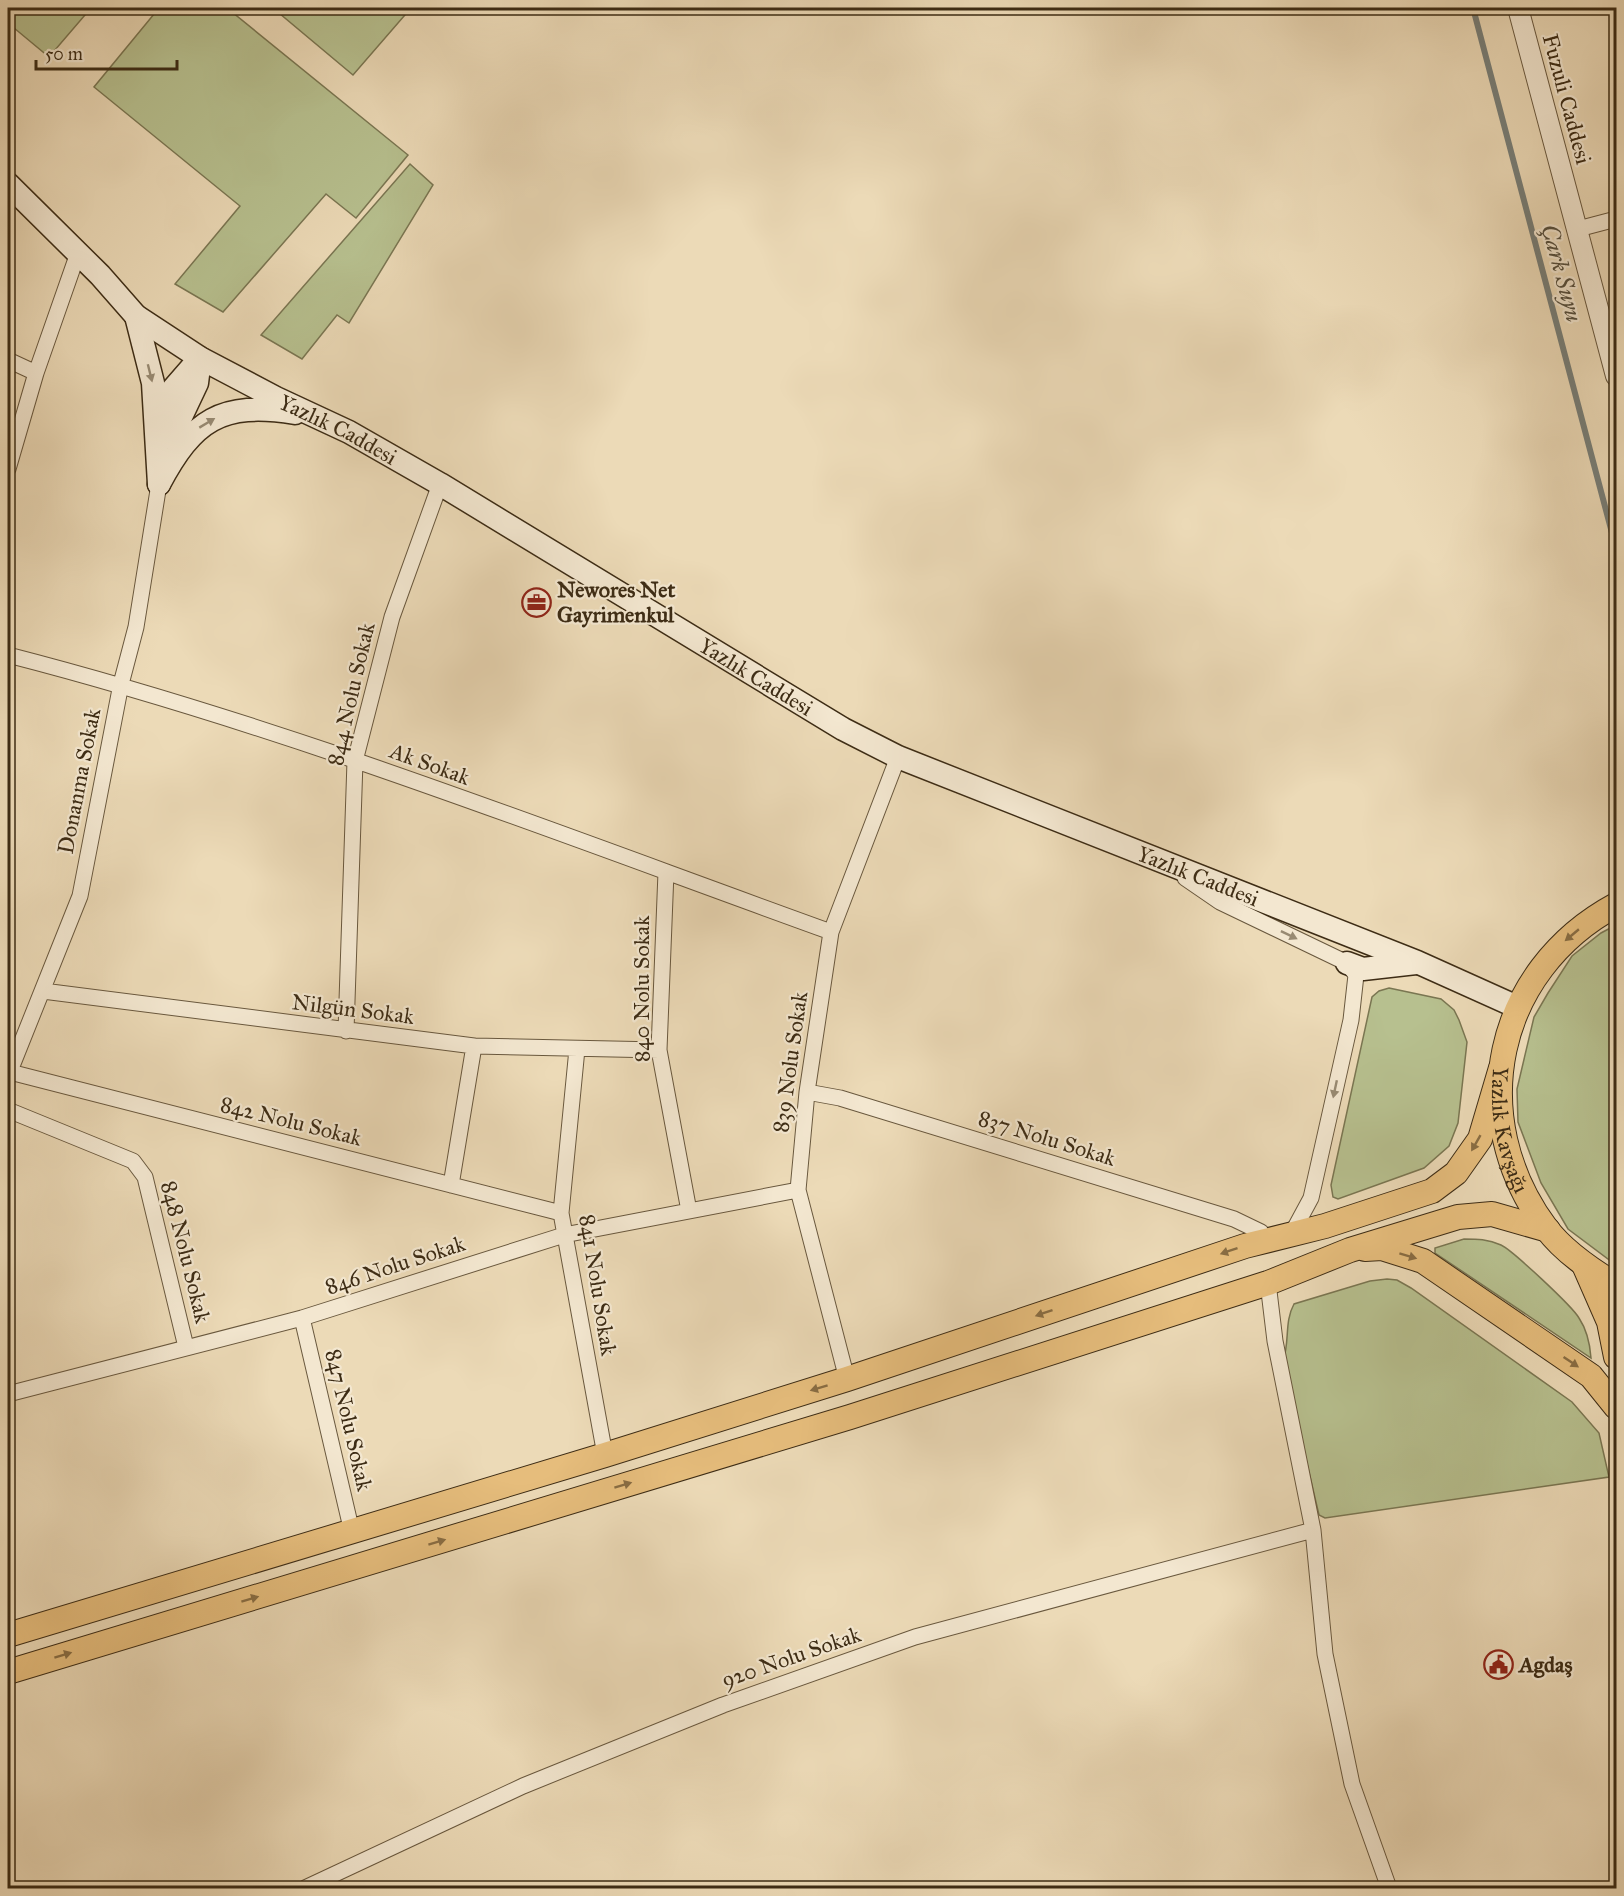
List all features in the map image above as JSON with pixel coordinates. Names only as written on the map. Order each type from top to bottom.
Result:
[{"type":"main road","name":"Yazlık Caddesi","points":[[8,184],[136,316],[200,358],[349,432],[440,484],[779,692],[898,757],[1417,962],[1517,1007]]},
{"type":"main road","points":[[136,316],[153,383],[159,484]]},
{"type":"main road","points":[[159,484],[166,450],[197,383],[200,358]]},
{"type":"main road","points":[[159,484],[174,457],[196,429],[219,416],[243,410],[268,410],[316,417]]},
{"type":"main road","name":"Yazlık Kavşağı","points":[[1617,905],[1592,918],[1558,947],[1536,975],[1517,1007],[1501,1068],[1500,1111],[1507,1154],[1524,1194],[1548,1230],[1584,1265],[1617,1285]]},
{"type":"main road","points":[[1347,963],[1363,969],[1417,962]]},
{"type":"main road","points":[[8,1635],[605,1455],[848,1379],[1265,1241],[1432,1191],[1456,1173],[1480,1139],[1501,1068]]},
{"type":"main road","points":[[8,1672],[849,1417],[1268,1283],[1350,1250],[1458,1217],[1492,1214],[1548,1230]]},
{"type":"main road","points":[[1350,1250],[1382,1248],[1423,1261],[1591,1376],[1617,1407]]},
{"type":"main road","points":[[1584,1265],[1609,1322],[1617,1357]]},
{"type":"street","name":"Fuzuli Caddesi","points":[[1518,8],[1617,376]]},
{"type":"street","points":[[1578,229],[1617,219]]},
{"type":"street","points":[[8,469],[36,374],[78,254]]},
{"type":"street","points":[[8,360],[36,374]]},
{"type":"street","name":"Donanma Sokak","points":[[8,1074],[44,991],[80,896],[121,684],[136,627],[159,484]]},
{"type":"street","name":"844 Nolu Sokak","points":[[346,1031],[355,761],[392,617],[440,484]]},
{"type":"street","name":"Ak Sokak","points":[[8,655],[121,684],[355,761],[831,932]]},
{"type":"street","name":"839 Nolu Sokak","points":[[848,1379],[798,1190],[807,1092],[831,932],[898,757]]},
{"type":"street","points":[[1165,864],[1220,902],[1347,963],[1356,975],[1351,1020],[1311,1198],[1291,1235]]},
{"type":"street","name":"840 Nolu Sokak","points":[[666,872],[659,1050],[689,1211]]},
{"type":"street","name":"Nilgün Sokak","points":[[44,991],[474,1046],[659,1050]]},
{"type":"street","points":[[451,1185],[474,1046]]},
{"type":"street","name":"841 Nolu Sokak","points":[[577,1049],[561,1213],[605,1455]]},
{"type":"street","name":"842 Nolu Sokak","points":[[8,1074],[561,1213]]},
{"type":"street","name":"837 Nolu Sokak","points":[[807,1092],[840,1098],[1234,1219],[1261,1232],[1265,1241]]},
{"type":"street","name":"848 Nolu Sokak","points":[[8,1110],[133,1161],[145,1177],[186,1347]]},
{"type":"street","name":"846 Nolu Sokak","points":[[8,1394],[302,1318],[564,1235],[798,1190]]},
{"type":"street","points":[[1268,1283],[1275,1341],[1313,1530],[1325,1654],[1352,1784],[1389,1888]]},
{"type":"street","name":"847 Nolu Sokak","points":[[302,1318],[352,1532]]},
{"type":"street","name":"920 Nolu Sokak","points":[[305,1888],[523,1786],[723,1705],[915,1637],[1313,1530]]},
{"type":"green space","points":[[8,8],[91,8],[49,57],[8,23]]},
{"type":"green space","points":[[159,8],[227,8],[408,155],[356,218],[326,194],[223,312],[175,284],[240,206],[94,87]]},
{"type":"green space","points":[[273,8],[411,8],[353,75]]},
{"type":"green space","points":[[410,164],[433,185],[349,323],[337,315],[302,359],[261,335]]},
{"type":"green space","points":[[1616,925],[1616,1265],[1568,1229],[1541,1183],[1518,1122],[1517,1089],[1534,1017],[1548,993],[1572,956],[1601,933]]},
{"type":"green space","points":[[1389,988],[1441,999],[1454,1010],[1467,1042],[1458,1123],[1449,1146],[1424,1168],[1338,1199],[1333,1197],[1331,1185],[1372,997],[1379,991]]},
{"type":"green space","points":[[1464,1239],[1487,1240],[1501,1245],[1541,1279],[1579,1318],[1588,1337],[1591,1358],[1435,1253],[1435,1248]]},
{"type":"green space","points":[[1397,1280],[1411,1288],[1572,1402],[1599,1433],[1609,1477],[1325,1518],[1319,1515],[1283,1361],[1291,1311],[1294,1304],[1370,1281]]},
{"type":"waterway","name":"Çark Suyu","points":[[1473,8],[1616,548]]},
{"type":"place","name":"Newores Net Gayrimenkul","points":[[536,602]]},
{"type":"place","name":"Agdaş","points":[[1498,1664]]}]
